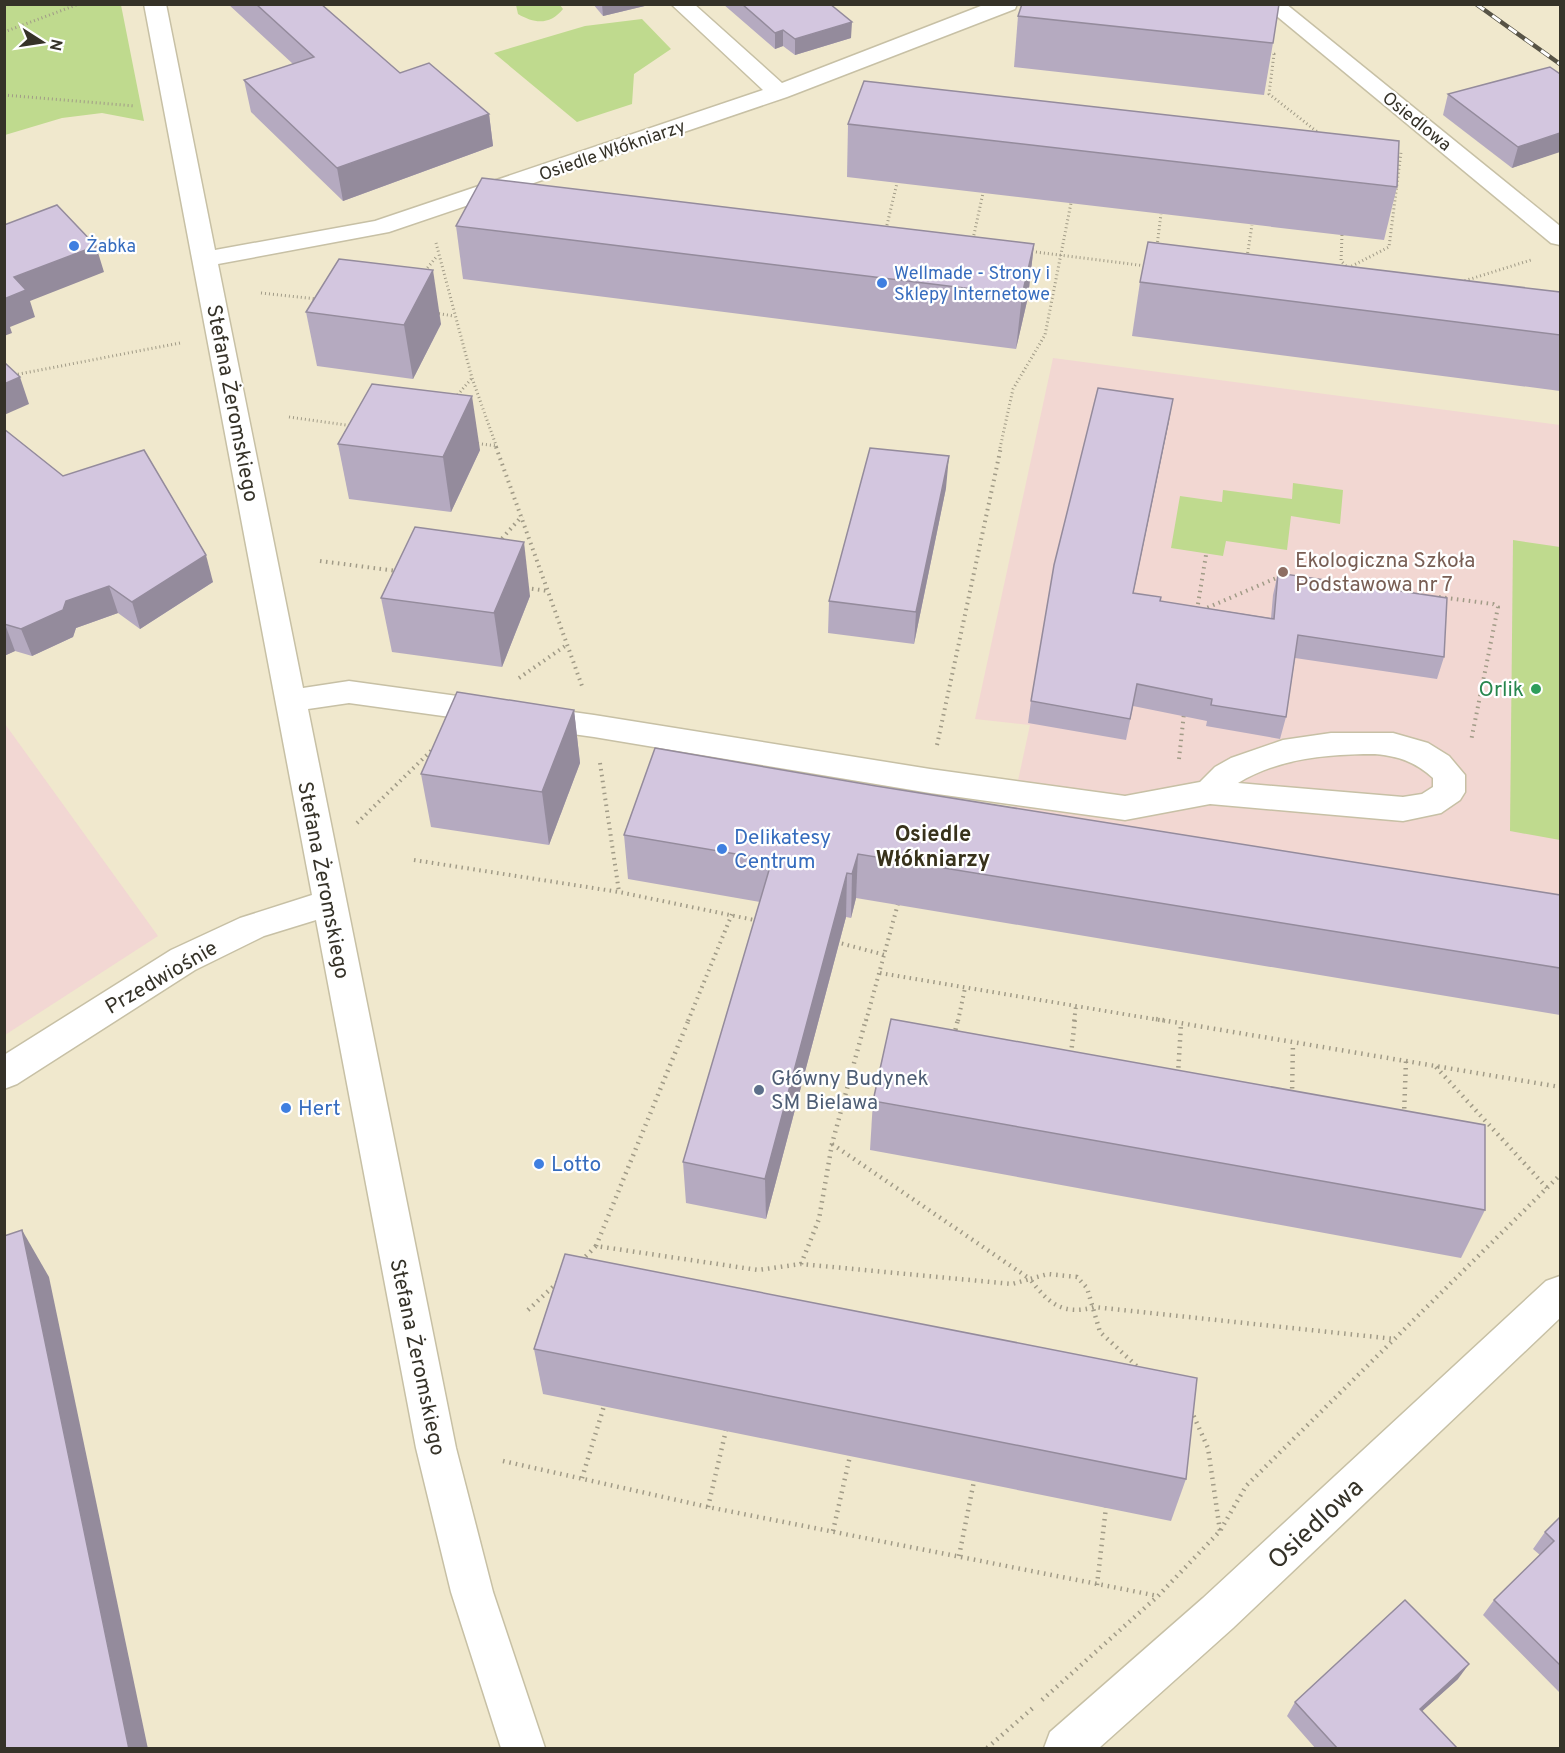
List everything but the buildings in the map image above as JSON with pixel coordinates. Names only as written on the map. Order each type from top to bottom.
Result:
[{"type":"street","name":"Stefana Żeromskiego","points":[[155,4],[328,903],[436,1448],[472,1592],[523,1749]]},
{"type":"street","points":[[681,4],[779,92]]},
{"type":"street","name":"Osiedle Włókniarzy","points":[[205,259],[380,227],[779,92],[1007,4]]},
{"type":"street","name":"Osiedlowa","points":[[1272,4],[1560,238]]},
{"type":"street","points":[[289,701],[349,692],[594,726],[930,781],[1125,808],[1210,792],[1403,809],[1430,805],[1449,792],[1449,775],[1437,761],[1394,744],[1313,746],[1281,752],[1227,774],[1210,792]]},
{"type":"street","name":"Przedwiośnie","points":[[4,1074],[183,960],[252,927],[328,903]]},
{"type":"street","name":"Osiedlowa","points":[[1066,1749],[1218,1614],[1560,1293]]},
{"type":"path","points":[[4,32],[79,4]]},
{"type":"path","points":[[1263,53],[1274,54],[1269,94],[1323,137]]},
{"type":"path","points":[[4,95],[140,106]]},
{"type":"path","points":[[1348,268],[1389,247],[1401,150]]},
{"type":"path","points":[[885,234],[897,183]]},
{"type":"path","points":[[1387,187],[1396,194]]},
{"type":"path","points":[[972,244],[983,193]]},
{"type":"path","points":[[930,781],[1012,389],[1045,335],[1071,203]]},
{"type":"path","points":[[1155,256],[1161,214]]},
{"type":"path","points":[[1245,267],[1251,225]]},
{"type":"path","points":[[435,233],[438,255],[472,378],[568,644],[594,726],[619,892]]},
{"type":"path","points":[[1342,235],[1341,261],[1348,268]]},
{"type":"path","points":[[1018,250],[1154,267]]},
{"type":"path","points":[[424,273],[438,255]]},
{"type":"path","points":[[1462,289],[1464,281],[1539,258]]},
{"type":"path","points":[[1346,279],[1348,268]]},
{"type":"path","points":[[261,293],[326,300]]},
{"type":"path","points":[[432,313],[454,316]]},
{"type":"path","points":[[10,374],[15,376],[219,335]]},
{"type":"path","points":[[450,403],[472,378]]},
{"type":"path","points":[[289,417],[355,427]]},
{"type":"path","points":[[464,442],[497,446]]},
{"type":"path","points":[[494,548],[522,516]]},
{"type":"path","points":[[1206,555],[1196,613],[1284,575]]},
{"type":"path","points":[[320,561],[398,571]]},
{"type":"path","points":[[517,587],[549,591]]},
{"type":"path","points":[[1435,596],[1493,604],[1498,608],[1471,743],[1437,761]]},
{"type":"path","points":[[315,834],[351,827],[363,819],[474,709],[568,644]]},
{"type":"path","points":[[1174,798],[1185,709]]},
{"type":"path","points":[[414,860],[619,892],[732,914],[765,923]]},
{"type":"path","points":[[801,1264],[819,1220],[832,1144],[899,898]]},
{"type":"path","points":[[579,1262],[596,1246],[732,914]]},
{"type":"path","points":[[831,940],[885,955]]},
{"type":"path","points":[[880,973],[1560,1087]]},
{"type":"path","points":[[952,1046],[965,987]]},
{"type":"path","points":[[1070,1060],[1076,1006]]},
{"type":"path","points":[[1177,1079],[1181,1024]]},
{"type":"path","points":[[1292,1099],[1293,1042]]},
{"type":"path","points":[[1404,1118],[1406,1061]]},
{"type":"path","points":[[1435,1066],[1547,1188]]},
{"type":"path","points":[[832,1144],[1011,1264],[1030,1279],[1046,1300],[1065,1311],[1080,1312],[1094,1308],[1395,1339]]},
{"type":"path","points":[[987,1749],[1158,1596],[1220,1531],[1246,1486],[1560,1175]]},
{"type":"path","points":[[596,1246],[758,1270],[801,1264],[1012,1284],[1048,1274],[1064,1273],[1077,1277],[1087,1288],[1100,1332],[1146,1374]]},
{"type":"path","points":[[528,1310],[562,1278]]},
{"type":"path","points":[[1188,1405],[1208,1448],[1220,1531]]},
{"type":"path","points":[[582,1478],[604,1406]]},
{"type":"path","points":[[708,1507],[726,1431]]},
{"type":"path","points":[[833,1532],[850,1456]]},
{"type":"path","points":[[503,1461],[708,1507],[1158,1596]]},
{"type":"path","points":[[959,1556],[974,1481]]},
{"type":"path","points":[[1097,1585],[1106,1507]]},
{"type":"shaded area","name":"Ekologiczna Szkoła Podstawowa nr 7","points":[[1053,358],[1560,425],[1560,901],[1011,813],[1030,725],[975,719]]},
{"type":"shaded area","points":[[5,724],[158,936],[4,1035]]},
{"type":"green space","points":[[5,4],[121,5],[144,121],[102,113],[62,118],[5,135]]},
{"type":"green space","points":[[516,5],[560,5],[563,9],[553,18],[536,21],[518,14]]},
{"type":"green space","points":[[642,19],[671,49],[634,74],[632,104],[577,122],[494,53],[585,26]]},
{"type":"green space","points":[[1293,483],[1343,490],[1340,524],[1291,516],[1287,550],[1226,541],[1223,556],[1171,548],[1180,496],[1222,502],[1223,490],[1292,499]]},
{"type":"green space","name":"Orlik","points":[[1513,540],[1560,547],[1560,840],[1510,831]]},
{"type":"railway","points":[[1476,4],[1560,64]]},
{"type":"place","name":"Żabka","points":[[74,246]]},
{"type":"place","name":"Wellmade - Strony i Sklepy Internetowe","points":[[882,283]]},
{"type":"place","name":"Ekologiczna Szkoła Podstawowa nr 7","points":[[1283,572]]},
{"type":"place","name":"Orlik","points":[[1536,689]]},
{"type":"place","name":"Delikatesy Centrum","points":[[722,849]]},
{"type":"place","name":"Główny Budynek SM Bielawa","points":[[759,1090]]},
{"type":"place","name":"Hert","points":[[286,1108]]},
{"type":"place","name":"Lotto","points":[[539,1164]]},
{"type":"district","name":"Osiedle Włókniarzy","points":[[933,846]]}]
